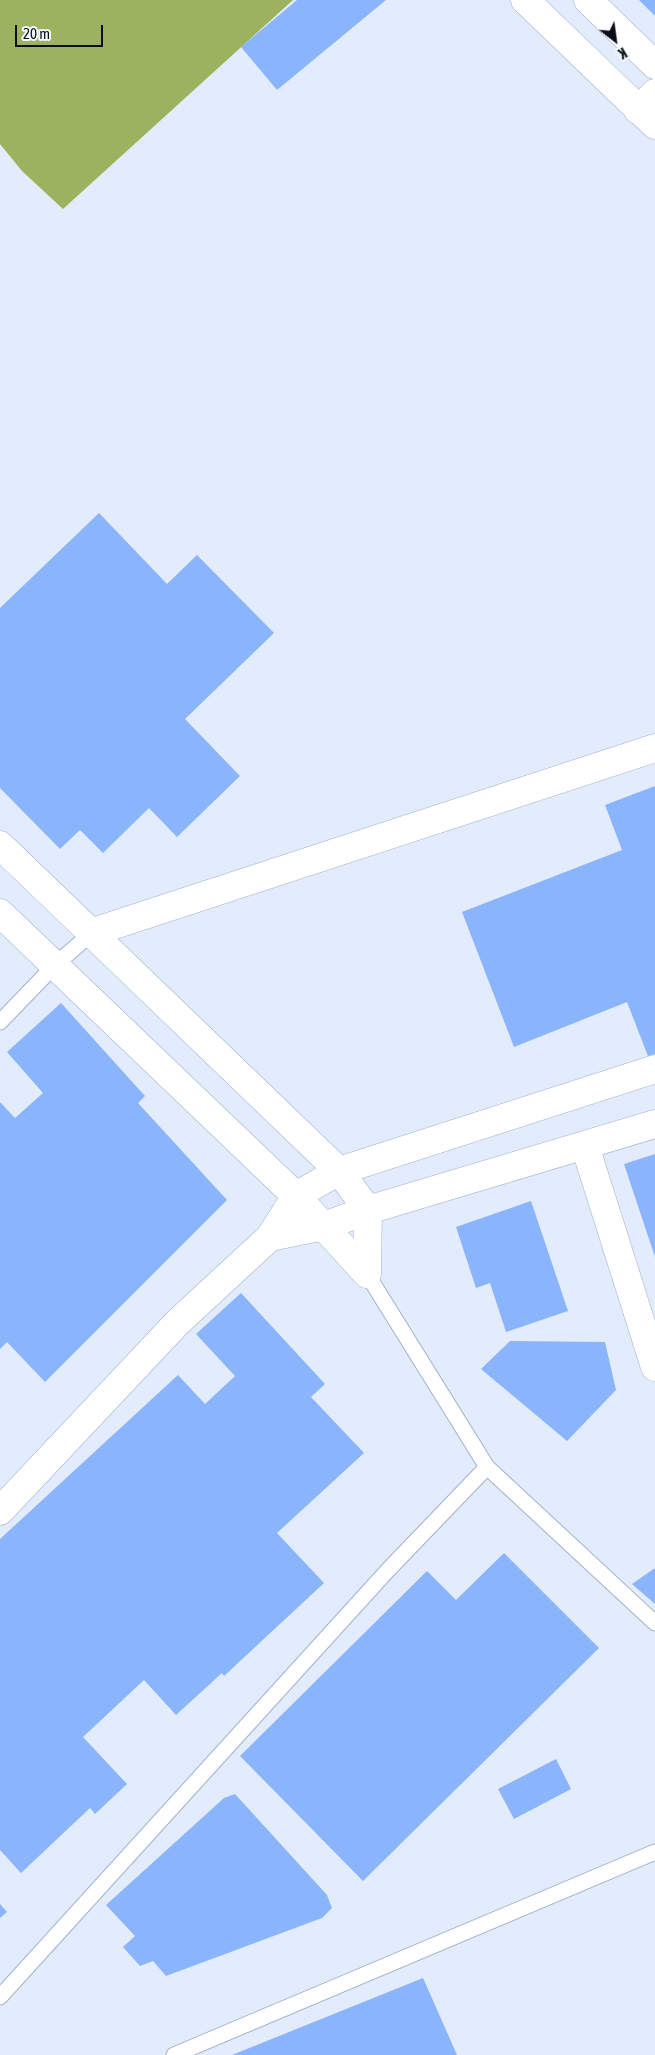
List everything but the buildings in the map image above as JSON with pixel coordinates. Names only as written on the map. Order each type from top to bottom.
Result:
[{"type":"street","points":[[525,0],[650,109]]},
{"type":"street","points":[[588,0],[655,65]]},
{"type":"street","points":[[93,932],[655,748]]},
{"type":"street","points":[[0,845],[93,932],[339,1171],[368,1210],[367,1274]]},
{"type":"street","points":[[0,913],[296,1196],[367,1274]]},
{"type":"street","points":[[0,1512],[178,1322],[270,1237],[296,1196],[339,1171],[655,1069]]},
{"type":"street","points":[[270,1237],[324,1226],[368,1210],[655,1124]]},
{"type":"street","points":[[585,1146],[655,1367]]},
{"type":"lane","points":[[0,1022],[55,965],[93,932]]},
{"type":"lane","points":[[367,1274],[487,1467],[655,1623]]},
{"type":"lane","points":[[0,1997],[388,1570],[487,1467]]},
{"type":"lane","points":[[174,2055],[655,1852]]},
{"type":"green space","points":[[0,0],[293,0],[63,209],[22,171],[0,144]]}]
